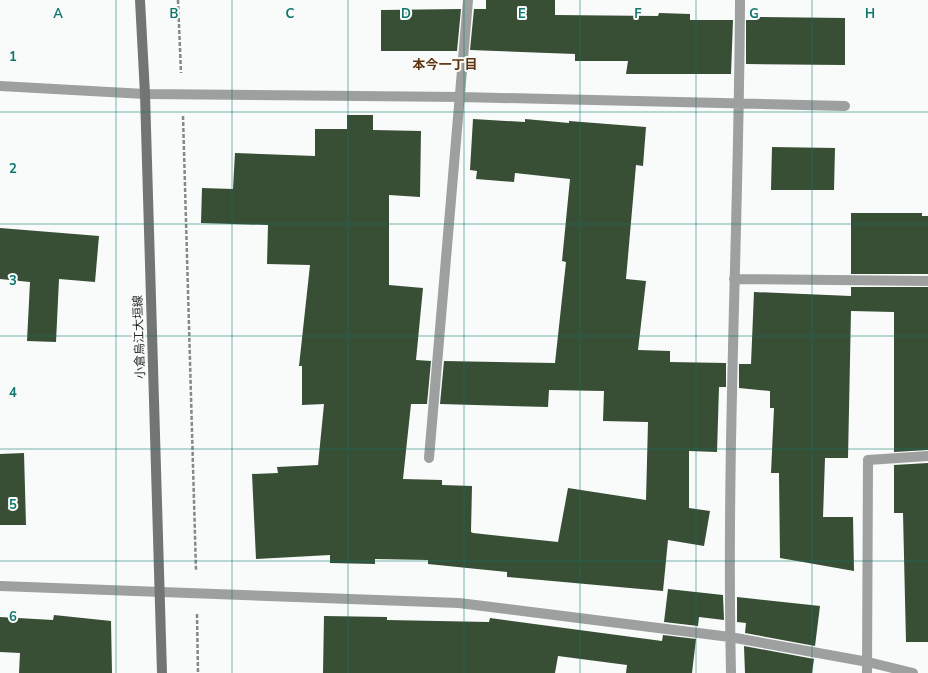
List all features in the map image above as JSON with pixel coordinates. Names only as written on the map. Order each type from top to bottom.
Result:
[{"type":"main road","name":"小倉烏江大垣線","points":[[140,0],[145,94],[162,673]]},
{"type":"street","points":[[429,458],[461,97],[468,0]]},
{"type":"street","points":[[731,673],[730,637],[734,279],[740,104],[740,0]]},
{"type":"street","points":[[0,86],[145,94],[461,97],[846,106]]},
{"type":"street","points":[[734,279],[928,281]]},
{"type":"street","points":[[867,673],[868,460],[928,456]]},
{"type":"street","points":[[0,586],[196,592],[459,603],[730,637],[868,662],[913,673]]},
{"type":"path","points":[[178,0],[182,94],[198,673]]},
{"type":"building","points":[[486,0],[555,0],[555,15],[658,16],[659,13],[690,14],[690,20],[733,20],[731,74],[626,74],[628,61],[575,61],[575,54],[470,50],[474,9],[486,9]]},
{"type":"building","points":[[461,9],[457,51],[381,51],[381,10]]},
{"type":"building","points":[[757,17],[845,18],[845,65],[746,64],[746,20],[757,20]]},
{"type":"building","points":[[347,115],[373,115],[373,130],[421,131],[420,197],[389,195],[389,285],[423,288],[416,360],[431,361],[427,404],[411,404],[403,479],[442,480],[442,485],[472,486],[471,532],[473,533],[558,542],[568,488],[646,500],[648,422],[603,421],[604,391],[549,390],[548,407],[440,404],[444,361],[555,363],[566,262],[562,261],[570,179],[515,173],[514,182],[476,179],[477,171],[470,170],[473,119],[525,122],[525,119],[569,123],[569,121],[646,127],[643,166],[636,165],[626,279],[646,281],[638,350],[670,351],[670,362],[726,363],[726,387],[719,387],[717,452],[689,451],[689,508],[710,511],[704,546],[668,540],[663,591],[507,577],[507,572],[428,564],[428,560],[375,559],[375,564],[330,563],[330,555],[256,559],[252,474],[278,473],[277,467],[318,465],[324,404],[302,405],[302,366],[299,366],[310,265],[267,264],[268,225],[201,223],[202,188],[233,189],[235,153],[315,156],[315,129],[347,129]]},
{"type":"building","points":[[772,147],[835,148],[834,190],[771,190]]},
{"type":"building","points":[[851,213],[922,213],[922,216],[928,216],[928,274],[851,274]]},
{"type":"building","points":[[0,228],[99,236],[95,282],[59,279],[56,342],[27,341],[30,282],[0,279]]},
{"type":"building","points":[[851,287],[928,287],[928,450],[894,452],[894,312],[851,311],[848,458],[825,458],[823,517],[853,517],[854,571],[780,558],[779,473],[771,473],[774,408],[770,408],[770,391],[739,388],[739,364],[751,364],[754,292],[851,296]]},
{"type":"building","points":[[24,453],[26,525],[0,525],[0,454]]},
{"type":"building","points":[[928,463],[928,642],[906,642],[903,513],[894,513],[894,465]]},
{"type":"building","points":[[668,589],[723,595],[724,620],[699,617],[698,626],[664,622]]},
{"type":"building","points":[[737,597],[820,606],[815,646],[745,633],[746,623],[737,622]]},
{"type":"building","points":[[54,615],[111,621],[112,673],[19,673],[20,653],[0,652],[0,617],[53,620]]},
{"type":"building","points":[[324,616],[387,617],[387,620],[489,622],[490,618],[662,641],[663,635],[696,639],[692,673],[626,673],[627,665],[558,656],[555,673],[323,673]]},
{"type":"building","points":[[744,646],[814,659],[812,673],[745,673]]},
{"type":"district","name":"本今一丁目","points":[[445,65]]}]
